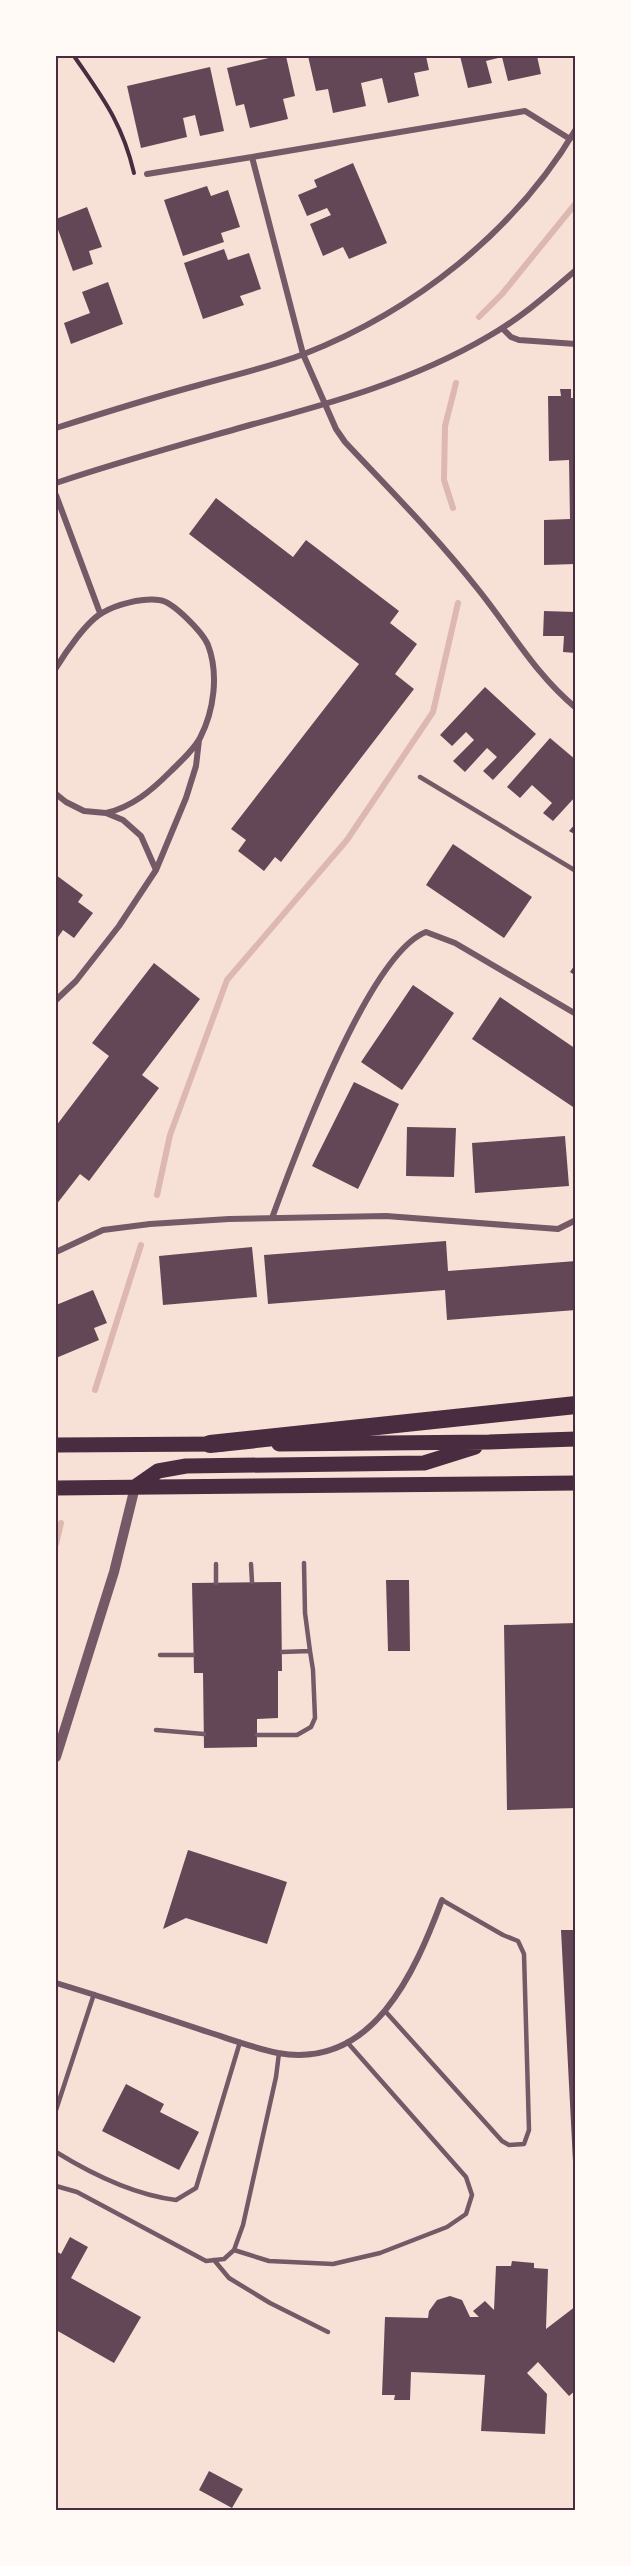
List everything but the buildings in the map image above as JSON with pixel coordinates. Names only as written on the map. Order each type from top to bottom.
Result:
[{"type":"highway","points":[[210,1444],[576,1405]]},
{"type":"main road","points":[[56,1445],[489,1443],[576,1439]]},
{"type":"main road","points":[[135,1487],[158,1471],[186,1466],[424,1463],[489,1443]]},
{"type":"main road","points":[[56,1488],[576,1483]]},
{"type":"street","points":[[147,174],[525,111],[570,139]]},
{"type":"street","points":[[56,428],[303,354],[349,335],[385,316],[441,278],[500,226],[540,180],[576,129]]},
{"type":"street","points":[[252,157],[303,354],[336,429],[345,442],[451,555],[490,603],[531,663],[576,708]]},
{"type":"street","points":[[56,483],[129,459],[325,405],[393,382],[440,362],[502,328],[576,270]]},
{"type":"street","points":[[502,328],[511,337],[519,340],[576,344]]},
{"type":"street","points":[[56,495],[100,613]]},
{"type":"street","points":[[56,668],[69,647],[100,613],[119,605],[161,600],[177,609],[208,644],[214,670],[214,690],[207,720],[199,740],[196,766],[186,798],[156,870],[119,926],[76,981],[56,1000]]},
{"type":"street","points":[[106,813],[125,808],[156,785],[199,740]]},
{"type":"street","points":[[56,794],[84,811],[106,813],[123,820],[141,836],[156,870]]},
{"type":"street","points":[[272,1218],[298,1147],[334,1062],[363,1008],[396,957],[418,935],[426,932],[455,943],[576,1014]]},
{"type":"street","points":[[56,1252],[104,1230],[150,1224],[272,1218],[386,1216],[449,1219],[543,1229],[558,1228],[576,1220]]},
{"type":"street","points":[[56,1757],[114,1572],[135,1487]]},
{"type":"street","points":[[56,1983],[279,2053],[318,2052],[347,2042],[365,2030],[385,2011],[408,1979],[424,1949],[442,1900]]},
{"type":"lane","points":[[420,777],[576,871]]},
{"type":"lane","points":[[257,1735],[297,1735],[311,1727],[315,1718],[313,1670],[305,1612],[304,1563]]},
{"type":"lane","points":[[216,1564],[216,1582]]},
{"type":"lane","points":[[251,1564],[252,1582]]},
{"type":"lane","points":[[282,1652],[310,1651]]},
{"type":"lane","points":[[160,1655],[193,1655]]},
{"type":"lane","points":[[156,1730],[204,1734]]},
{"type":"lane","points":[[385,2011],[502,2141],[509,2145],[524,2144],[528,2130],[524,1954],[518,1941],[503,1935],[442,1900]]},
{"type":"lane","points":[[56,2110],[94,1994]]},
{"type":"lane","points":[[56,2152],[115,2181],[163,2199],[176,2200],[196,2188],[240,2042]]},
{"type":"lane","points":[[234,2250],[269,2261],[333,2264],[380,2253],[447,2226],[466,2214],[472,2194],[466,2177],[347,2042]]},
{"type":"lane","points":[[56,2186],[77,2192],[206,2261],[224,2259],[234,2250],[243,2225],[276,2077],[279,2053]]},
{"type":"lane","points":[[214,2260],[229,2278],[270,2303],[328,2332]]},
{"type":"path","points":[[74,56],[112,113],[128,148],[135,176]]},
{"type":"waterway","points":[[479,317],[502,294],[576,203]]},
{"type":"waterway","points":[[453,508],[444,480],[445,426],[456,383]]},
{"type":"waterway","points":[[157,1195],[170,1135],[227,980],[347,840],[433,712],[458,603]]},
{"type":"waterway","points":[[95,1390],[141,1245]]},
{"type":"waterway","points":[[56,1544],[61,1523]]}]
